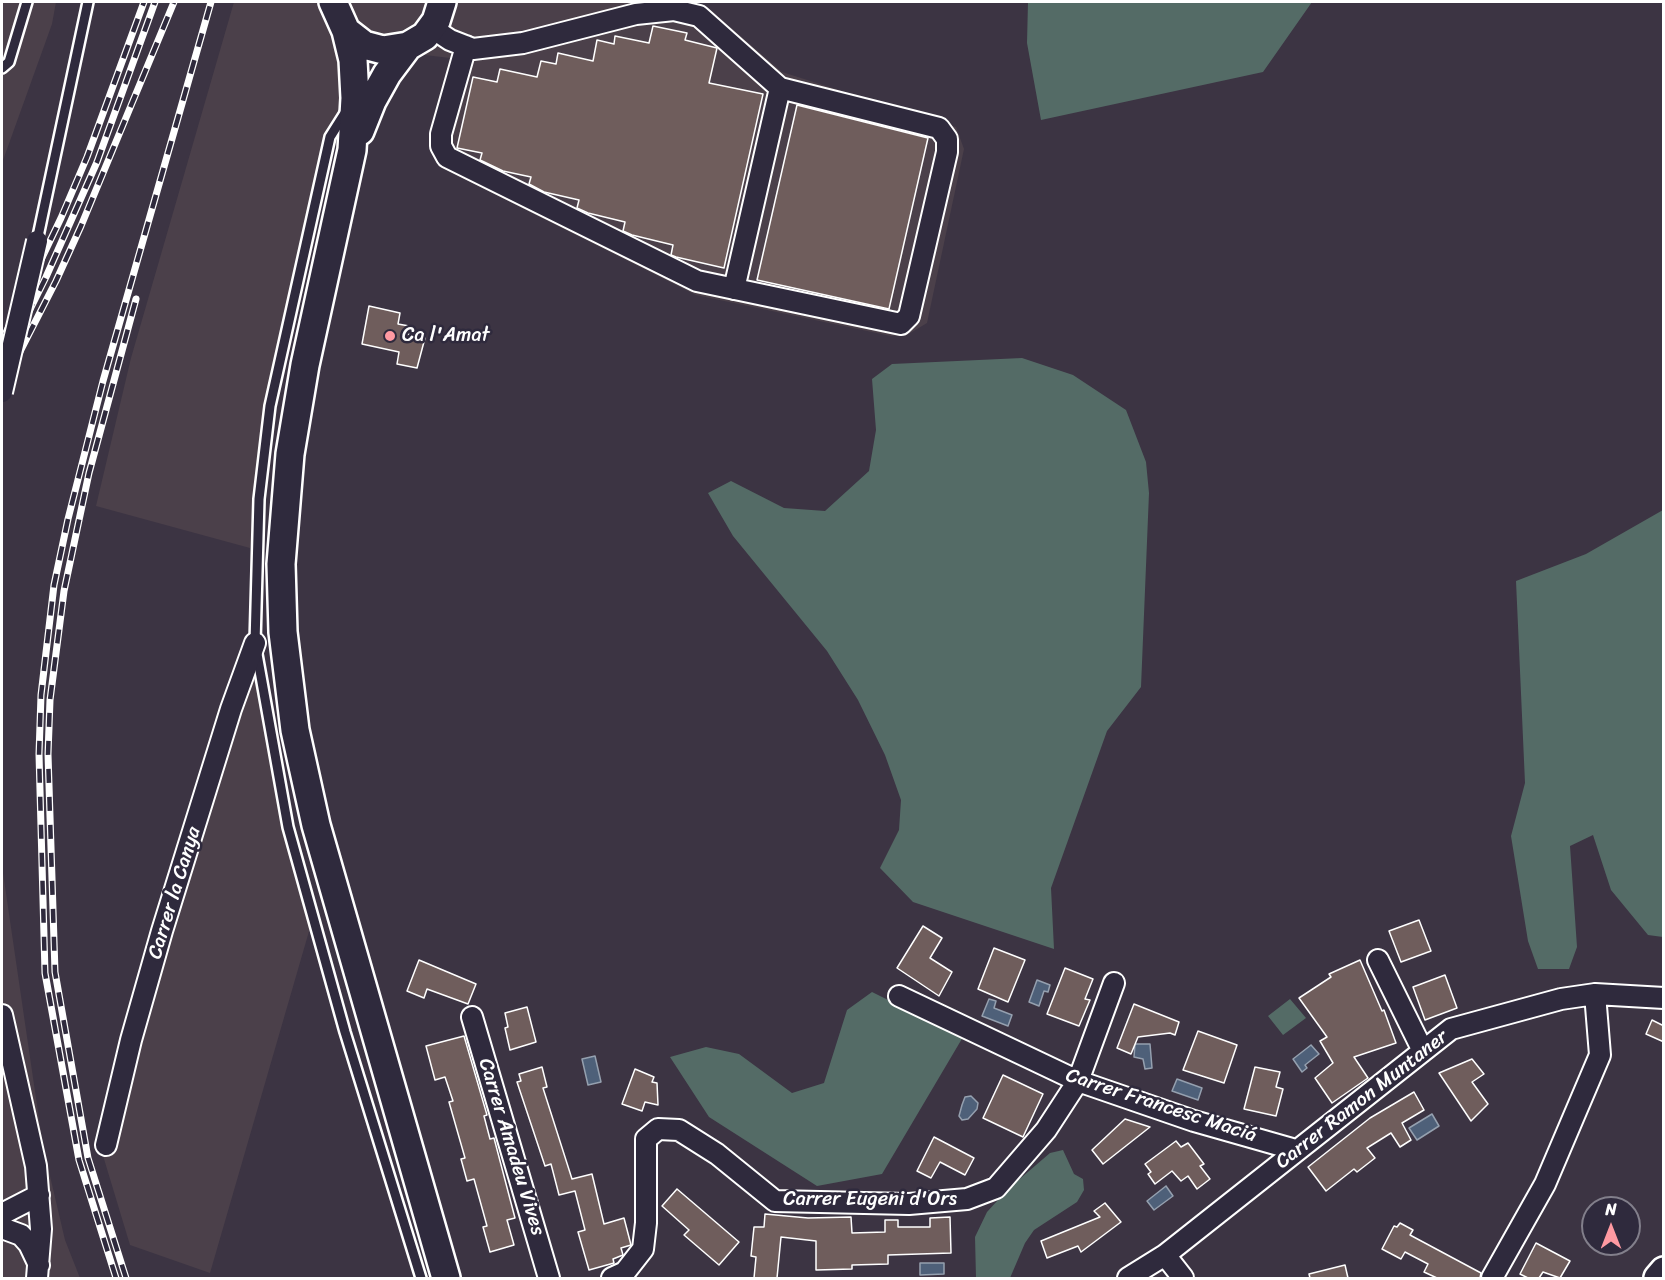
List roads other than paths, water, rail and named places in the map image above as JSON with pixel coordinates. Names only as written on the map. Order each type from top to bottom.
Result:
[{"type":"main road","points":[[333,2],[346,31],[353,60],[356,98],[352,150],[305,365],[291,443],[280,564],[283,632],[295,730],[316,825],[446,1278]]},
{"type":"main road","points":[[352,150],[372,101],[387,74],[408,46],[432,28],[442,2]]},
{"type":"main road","points":[[346,31],[353,38],[374,48],[392,50],[408,46]]},
{"type":"main road","points":[[1658,1278],[1664,1270]]},
{"type":"street","points":[[432,28],[450,40],[466,46],[472,49],[523,43],[636,14],[674,10],[699,16],[780,88],[939,128],[947,139],[948,152],[909,316],[901,324],[697,281],[447,157],[441,146],[441,134],[466,46]]},
{"type":"street","points":[[734,289],[780,88]]},
{"type":"street","points":[[2,392],[37,241]]},
{"type":"street","name":"Carrer la Canya","points":[[106,1145],[131,1040],[162,931],[231,709],[255,644]]},
{"type":"street","points":[[1378,960],[1423,1051]]},
{"type":"street","name":"Carrer Eugeni d'Ors","points":[[612,1278],[625,1272],[643,1249],[646,1223],[646,1138],[658,1129],[679,1130],[717,1154],[775,1201],[909,1204],[967,1199],[996,1188],[1046,1130],[1078,1081],[1114,983]]},
{"type":"street","points":[[1492,1278],[1545,1184],[1600,1055],[1595,994]]},
{"type":"street","name":"Carrer Ramon Muntaner","points":[[1128,1278],[1165,1255],[1451,1029],[1562,999],[1595,994],[1664,998]]},
{"type":"street","name":"Carrer Francesc Maciá","points":[[899,996],[1078,1081],[1194,1121],[1296,1150]]},
{"type":"street","points":[[2,1015],[36,1166],[41,1229],[38,1272]]},
{"type":"street","name":"Carrer Amadeu Vives","points":[[471,1017],[549,1278]]},
{"type":"street","points":[[2,1214],[39,1195]]},
{"type":"street","points":[[2,1228],[21,1235],[29,1244],[38,1272]]},
{"type":"street","points":[[1165,1255],[1183,1278]]},
{"type":"lane","points":[[2,68],[9,62],[27,2]]},
{"type":"lane","points":[[37,241],[88,2]]},
{"type":"lane","points":[[356,98],[330,137],[270,406],[259,499],[255,644],[288,827],[345,1032],[421,1278]]},
{"type":"water","points":[[1037,980],[1050,985],[1048,992],[1044,991],[1039,1006],[1029,1002]]},
{"type":"water","points":[[989,999],[996,1001],[994,1008],[1012,1015],[1008,1026],[982,1016]]},
{"type":"water","points":[[1135,1044],[1150,1044],[1152,1068],[1145,1069],[1143,1059],[1134,1057]]},
{"type":"water","points":[[1311,1045],[1319,1054],[1305,1065],[1307,1068],[1302,1072],[1293,1059]]},
{"type":"water","points":[[595,1056],[601,1082],[588,1085],[582,1059]]},
{"type":"water","points":[[1177,1079],[1202,1088],[1198,1100],[1172,1091]]},
{"type":"water","points":[[971,1096],[978,1103],[977,1109],[968,1119],[962,1120],[959,1116],[965,1097]]},
{"type":"water","points":[[1432,1114],[1439,1126],[1417,1140],[1409,1128]]},
{"type":"water","points":[[1166,1186],[1173,1196],[1154,1210],[1147,1201]]},
{"type":"water","points":[[920,1263],[944,1263],[944,1274],[920,1275]]},
{"type":"railway","points":[[2,341],[61,218],[87,157],[144,2]]},
{"type":"railway","points":[[2,366],[46,277],[97,162],[155,2]]},
{"type":"railway","points":[[2,387],[81,226],[174,2]]},
{"type":"railway","points":[[116,1278],[79,1160],[45,973],[39,754],[41,695],[54,585],[68,519],[103,381],[211,2]]},
{"type":"railway","points":[[126,1278],[88,1158],[55,972],[48,754],[50,700],[64,591],[89,473],[136,299]]},
{"type":"place","name":"Ca l'Amat","points":[[390,336]]}]
